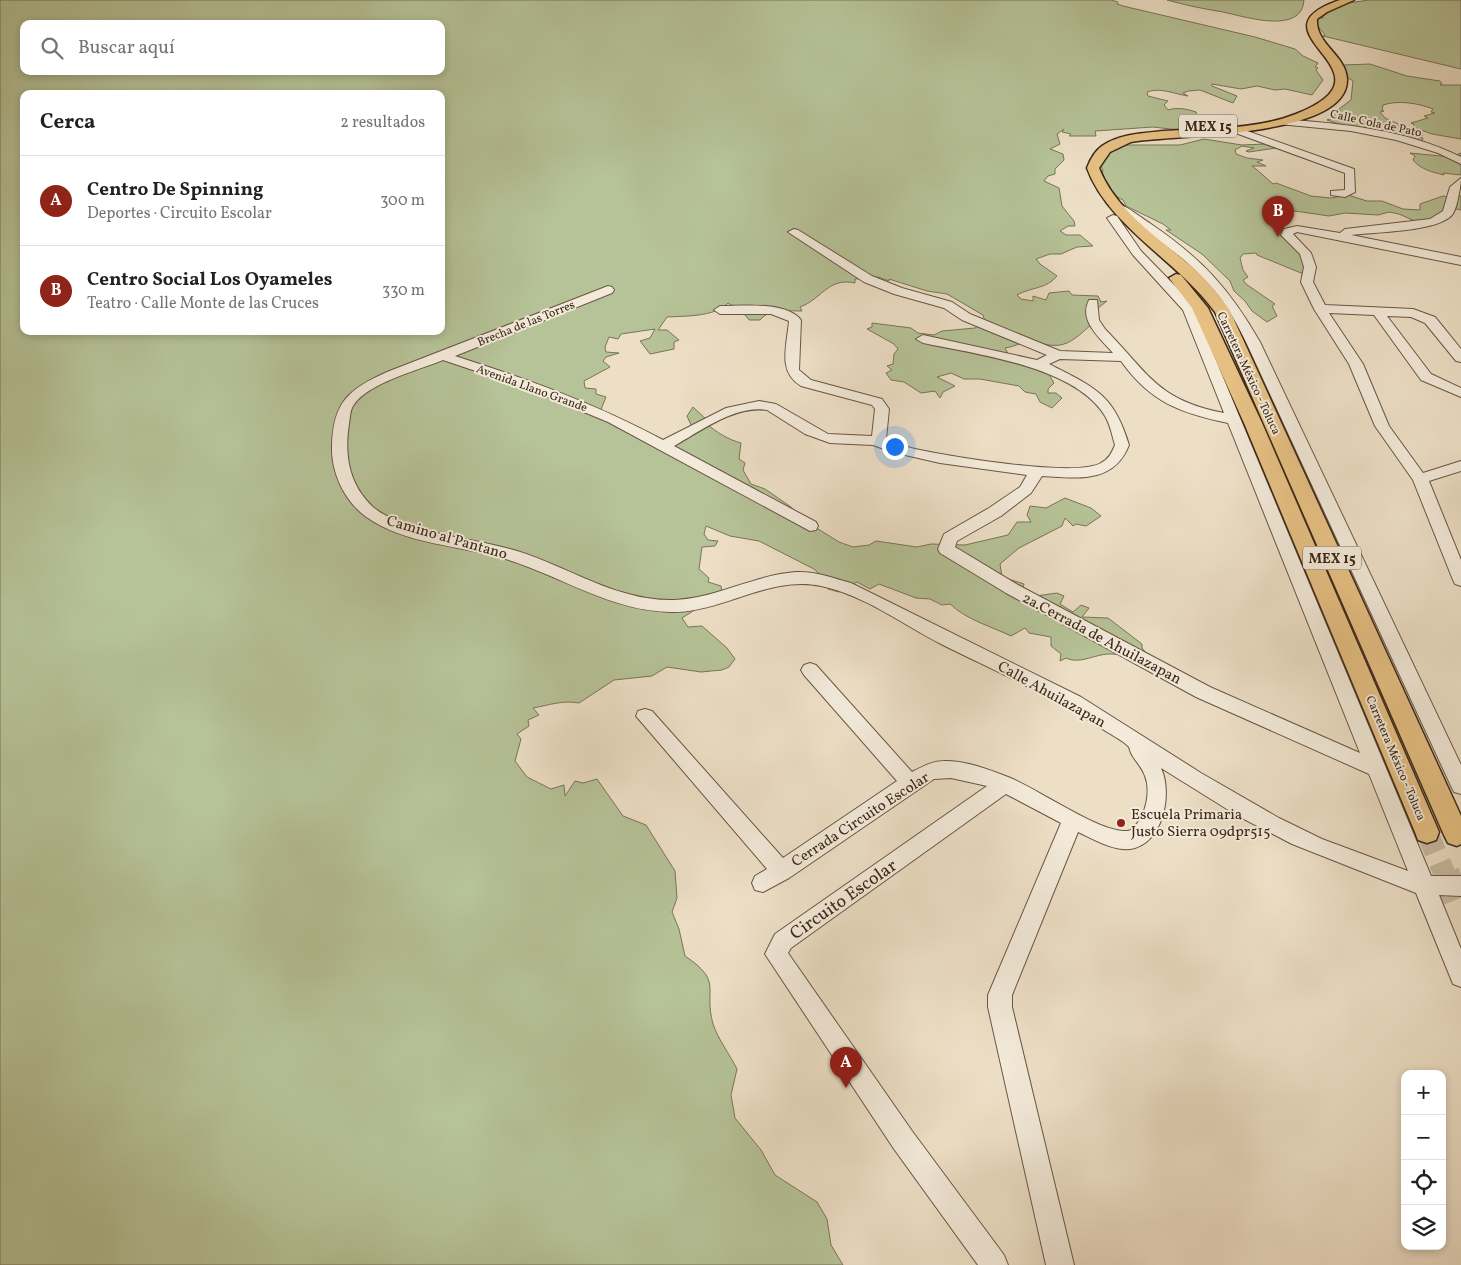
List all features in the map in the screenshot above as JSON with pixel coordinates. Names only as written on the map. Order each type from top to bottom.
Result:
[{"type":"main road","points":[[1304,12],[1331,0]]},
{"type":"main road","name":"Carretera México - Toluca","points":[[1349,0],[1315,16],[1311,23],[1311,30],[1315,37],[1338,65],[1342,84],[1339,90],[1314,112],[1282,122],[1233,129],[1135,138],[1105,150],[1093,168],[1095,181],[1116,212],[1202,284],[1222,312],[1456,835]]},
{"type":"main road","points":[[1302,35],[1328,72]]},
{"type":"main road","name":"Carretera México - Toluca","points":[[1326,89],[1314,100],[1275,117],[1128,134],[1099,143],[1082,170],[1116,212],[1185,286],[1200,308],[1254,423],[1427,832]]},
{"type":"street","name":"Calle Cola de Pato","points":[[1282,122],[1334,126],[1373,133],[1415,143],[1461,161]]},
{"type":"street","points":[[1233,129],[1350,171],[1350,192],[1335,194]]},
{"type":"street","points":[[1330,234],[1433,222],[1448,213],[1455,187],[1461,181]]},
{"type":"street","points":[[1116,212],[1137,253],[1189,310],[1375,768],[1460,971]]},
{"type":"street","points":[[1116,212],[1192,262],[1223,292],[1238,316],[1253,342],[1461,786]]},
{"type":"street","points":[[1461,261],[1330,234],[1296,229],[1288,231],[1287,235],[1305,253],[1310,267],[1308,282],[1320,309],[1356,364],[1382,426],[1420,479],[1461,580]]},
{"type":"street","points":[[794,232],[868,279],[898,292],[948,305],[966,317],[1058,355],[1125,357]]},
{"type":"street","name":"Brecha de las Torres","points":[[443,356],[608,290]]},
{"type":"street","points":[[1093,303],[1093,320],[1125,357],[1138,377],[1160,396],[1199,412],[1235,420]]},
{"type":"street","points":[[1320,309],[1423,316],[1430,320],[1461,358]]},
{"type":"street","points":[[720,310],[781,312],[790,315],[795,320],[792,370],[796,377],[806,383],[877,402],[882,409],[879,441]]},
{"type":"street","points":[[1378,312],[1426,377],[1461,393]]},
{"type":"street","points":[[663,446],[729,412],[762,404],[771,407],[822,436],[834,440],[879,441],[898,450],[953,461],[1067,473],[1104,468],[1117,457],[1122,445],[1116,423],[1103,404],[1082,388],[1038,364],[924,339]]},
{"type":"street","points":[[1038,364],[1058,355]]},
{"type":"street","name":"Camino al Pantano","points":[[443,356],[361,391],[348,403],[338,441],[345,481],[369,511],[388,523],[509,554],[624,600],[652,605],[694,605]]},
{"type":"street","name":"Avenida Llano Grande","points":[[443,356],[531,385],[613,419],[810,526]]},
{"type":"street","points":[[1420,479],[1461,466]]},
{"type":"street","name":"2a.Cerrada de Ahuilazapan","points":[[1037,471],[1026,490],[995,512],[950,538],[946,549],[1012,589],[1203,692],[1375,768]]},
{"type":"street","name":"Calle Ahuilazapan","points":[[694,605],[712,602],[775,580],[805,576],[822,578],[870,598],[1048,688],[1091,713],[1197,782],[1295,836],[1425,885],[1461,886]]},
{"type":"street","points":[[810,670],[910,783]]},
{"type":"street","points":[[645,716],[782,871]]},
{"type":"street","name":"Cerrada Circuito Escolar","points":[[763,883],[927,772],[946,769],[1006,784],[1040,800],[1073,820],[1125,841],[1134,840],[1142,835],[1147,827],[1154,808],[1157,784],[1151,768],[1133,742]]},
{"type":"street","name":"Circuito Escolar","points":[[994,1265],[903,1140],[776,954],[783,942],[1006,784]]},
{"type":"street","points":[[1060,1265],[1000,1007],[1000,995],[1073,820]]},
{"type":"green space","points":[[0,0],[1111,0],[1123,6],[1255,37],[1295,49],[1303,56],[1318,63],[1315,67],[1318,68],[1316,70],[1323,80],[1312,95],[1285,89],[1275,90],[1257,86],[1241,89],[1212,84],[1212,86],[1237,96],[1233,103],[1200,90],[1183,93],[1188,96],[1152,91],[1147,92],[1148,96],[1168,101],[1164,105],[1168,110],[1186,109],[1193,111],[1196,112],[1197,116],[1205,118],[1205,121],[1179,130],[1153,127],[1095,131],[1096,136],[1069,136],[1071,134],[1062,132],[1064,129],[1057,134],[1060,144],[1050,149],[1063,154],[1064,160],[1055,169],[1055,174],[1048,176],[1044,181],[1059,188],[1062,206],[1074,221],[1075,226],[1068,226],[1060,231],[1066,235],[1080,235],[1093,246],[1077,247],[1061,254],[1050,254],[1036,259],[1057,276],[1044,286],[1017,295],[1021,299],[1033,301],[1033,296],[1046,300],[1049,293],[1069,291],[1072,295],[1098,296],[1101,302],[1107,301],[1098,308],[1099,320],[1067,343],[1052,345],[1028,342],[1005,348],[1011,359],[1047,371],[1054,383],[1048,389],[1048,393],[1056,393],[1062,398],[1052,408],[1040,402],[1036,394],[1025,392],[1019,386],[980,379],[964,379],[951,373],[937,377],[955,386],[943,392],[940,398],[935,391],[921,393],[904,382],[891,380],[886,373],[892,370],[887,366],[893,364],[894,354],[898,349],[894,344],[867,329],[872,327],[872,323],[911,328],[918,333],[934,335],[942,331],[975,328],[985,321],[983,315],[947,294],[927,291],[878,277],[855,279],[855,283],[838,283],[800,307],[802,311],[774,312],[760,320],[749,320],[745,315],[747,314],[728,303],[716,311],[708,313],[667,317],[658,330],[667,330],[679,340],[674,342],[674,349],[650,354],[640,341],[650,338],[655,329],[621,334],[618,339],[609,337],[605,347],[606,352],[619,353],[606,357],[603,361],[610,367],[584,381],[585,388],[596,389],[596,394],[606,397],[600,412],[657,447],[692,427],[687,416],[693,407],[708,421],[707,424],[714,430],[727,438],[741,443],[739,459],[745,463],[743,470],[751,484],[765,489],[791,507],[807,522],[839,542],[853,547],[869,545],[876,541],[917,547],[931,544],[965,545],[1008,535],[1017,522],[1031,522],[1027,515],[1030,506],[1046,508],[1065,498],[1091,508],[1101,516],[1086,526],[1076,524],[1073,526],[1065,518],[1062,526],[1019,548],[1000,564],[1002,577],[1024,584],[1023,588],[1036,596],[1057,593],[1064,596],[1060,604],[1073,612],[1081,605],[1089,608],[1082,617],[1108,618],[1142,644],[1142,648],[1151,659],[1106,654],[1083,660],[1066,658],[1060,661],[1061,654],[1051,646],[1051,637],[1029,633],[1025,628],[1011,636],[971,619],[950,604],[942,605],[930,599],[916,598],[879,584],[870,589],[857,582],[839,592],[828,589],[829,583],[814,569],[759,541],[730,536],[706,526],[704,534],[708,540],[718,541],[715,546],[702,547],[699,569],[709,578],[708,582],[721,586],[723,602],[698,608],[682,618],[688,627],[702,626],[727,648],[735,659],[729,667],[722,670],[701,672],[667,667],[652,676],[614,680],[579,703],[561,702],[533,708],[539,715],[528,720],[529,726],[517,734],[521,739],[515,761],[527,777],[551,789],[564,785],[565,796],[575,781],[583,783],[597,779],[623,816],[646,825],[675,871],[677,898],[672,912],[679,929],[685,956],[697,965],[708,979],[713,1024],[737,1069],[731,1095],[735,1118],[761,1150],[775,1175],[817,1202],[827,1219],[831,1245],[843,1265],[0,1265]]},
{"type":"green space","points":[[1167,0],[1304,0],[1301,11],[1294,17],[1271,21],[1258,20]]},
{"type":"green space","points":[[1369,0],[1461,0],[1461,69],[1323,36],[1325,35],[1314,21],[1318,20],[1315,18],[1323,18],[1323,11],[1342,4]]},
{"type":"green space","points":[[1370,64],[1407,76],[1440,81],[1442,84],[1440,85],[1461,85],[1461,139],[1432,134],[1413,127],[1414,124],[1411,123],[1428,118],[1424,116],[1435,113],[1431,112],[1433,109],[1421,105],[1401,102],[1383,105],[1382,110],[1384,111],[1380,112],[1385,118],[1423,135],[1419,137],[1423,138],[1422,141],[1350,125],[1344,126],[1327,120],[1333,118],[1339,109],[1351,100],[1353,81],[1345,76],[1343,65]]},
{"type":"green space","points":[[1204,139],[1242,145],[1266,144],[1276,148],[1249,152],[1246,151],[1254,148],[1242,146],[1235,150],[1236,154],[1247,158],[1263,160],[1257,162],[1266,166],[1252,166],[1273,184],[1276,183],[1311,196],[1331,198],[1348,195],[1367,201],[1382,201],[1403,209],[1420,210],[1420,204],[1443,196],[1450,197],[1450,193],[1461,196],[1461,210],[1457,209],[1431,218],[1431,220],[1417,222],[1389,212],[1378,215],[1345,213],[1329,216],[1295,211],[1277,216],[1281,219],[1271,220],[1291,234],[1297,241],[1308,272],[1301,273],[1256,253],[1243,254],[1240,258],[1243,270],[1248,277],[1243,280],[1275,304],[1272,306],[1277,316],[1267,322],[1252,311],[1234,291],[1230,281],[1202,254],[1166,230],[1171,230],[1163,224],[1126,206],[1123,200],[1111,194],[1101,176],[1103,171],[1099,160],[1113,149],[1127,145],[1180,145]]},
{"type":"green space","points":[[1410,153],[1451,157],[1461,153],[1461,175],[1443,173],[1444,175],[1427,170],[1413,160],[1415,156]]},
{"type":"tunnel","points":[[1427,832],[1445,875]]},
{"type":"tunnel","points":[[1445,873],[1461,912]]},
{"type":"place","name":"Centro Social Los Oyameles","points":[[1278,237]]},
{"type":"place","name":"Escuela Primaria Justo Sierra 09dpr515","points":[[1121,823]]},
{"type":"place","name":"Centro De Spinning","points":[[846,1088]]}]
